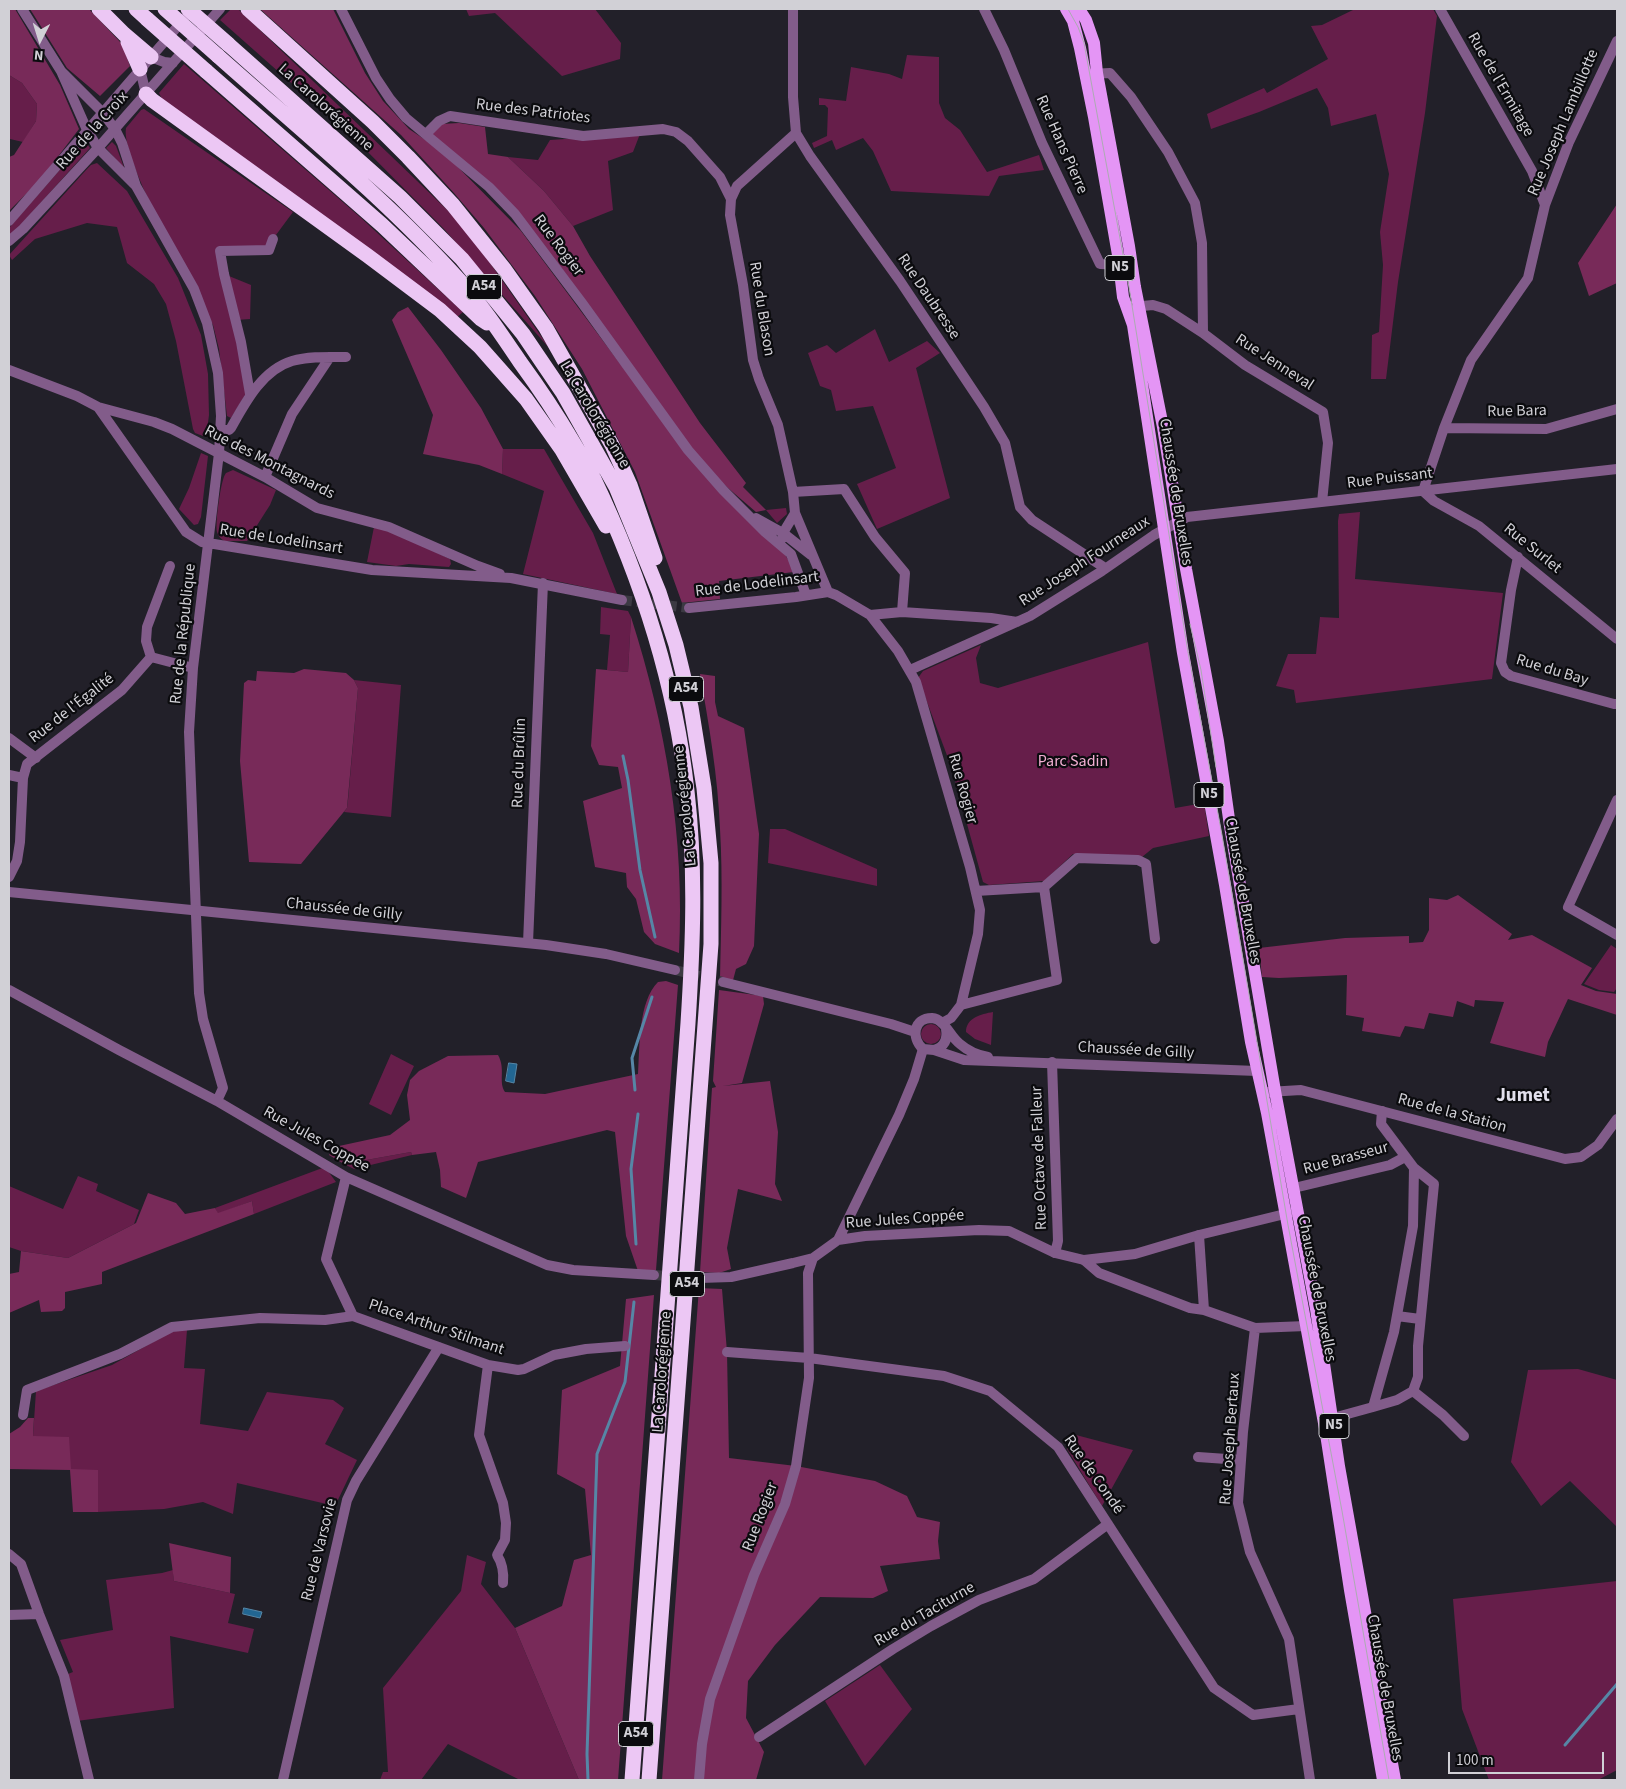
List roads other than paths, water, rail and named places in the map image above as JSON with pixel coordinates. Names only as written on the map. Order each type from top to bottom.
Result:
[{"type":"highway","points":[[99,9],[151,57]]},
{"type":"highway","name":"La Carolorégienne","points":[[166,9],[223,50],[407,204],[462,259],[523,334],[563,393],[616,487],[660,592],[676,645],[691,707],[704,788],[712,898],[706,1024],[649,1780]]},
{"type":"highway","name":"La Carolorégienne","points":[[188,9],[223,50],[388,207],[459,279],[480,304],[552,406],[592,474],[635,578],[658,649],[674,710],[687,790],[694,885],[693,943],[632,1780]]},
{"type":"highway","points":[[254,11],[373,122],[453,205],[505,270],[546,328],[612,446],[630,486],[654,553],[660,592]]},
{"type":"highway","name":"La Carolorégienne","points":[[142,14],[382,225],[481,320],[497,328]]},
{"type":"highway","points":[[124,34],[140,69]]},
{"type":"highway","points":[[146,94],[440,310],[480,347],[526,399],[562,450],[635,578]]},
{"type":"main road","name":"Chaussée de Bruxelles","points":[[1066,9],[1075,27],[1091,74],[1134,307],[1163,427],[1170,525],[1183,653],[1257,1071],[1269,1092],[1294,1188],[1319,1325],[1340,1476],[1395,1780]]},
{"type":"main road","name":"Chaussée de Bruxelles","points":[[1079,9],[1086,20],[1094,43],[1091,74],[1125,264],[1123,296],[1134,307]]},
{"type":"main road","name":"Chaussée de Bruxelles","points":[[1170,525],[1218,741],[1272,1072],[1269,1092],[1285,1214],[1326,1434],[1350,1590],[1383,1780]]},
{"type":"street","name":"Rue de la République","points":[[22,9],[61,71],[87,130],[98,148],[136,186]]},
{"type":"street","name":"Rue de la Croix","points":[[9,220],[193,9]]},
{"type":"street","name":"Rue de la Croix","points":[[9,241],[24,229],[98,148],[220,9]]},
{"type":"street","name":"Rue Rogier","points":[[341,9],[376,78],[390,99],[406,118],[489,187],[515,214],[688,450],[722,490],[745,512]]},
{"type":"street","name":"Rue Daubresse","points":[[793,9],[793,97],[796,133],[810,156],[900,281],[988,414],[1005,443],[1020,507],[1032,520],[1105,568]]},
{"type":"street","name":"Rue Hans Pierre","points":[[984,9],[1004,50],[1042,143],[1100,264],[1125,264]]},
{"type":"street","name":"Rue de l'Ermitage","points":[[1440,9],[1532,171],[1544,205]]},
{"type":"street","name":"Rue Joseph Lambillotte","points":[[1423,491],[1444,428],[1471,360],[1528,278],[1544,205],[1569,142],[1617,41]]},
{"type":"street","points":[[151,57],[173,63]]},
{"type":"street","points":[[140,69],[146,94]]},
{"type":"street","name":"Rue de la République","points":[[61,71],[102,112],[115,128],[136,186],[194,290],[208,324],[218,373],[221,402],[219,453],[193,668],[189,732],[200,1005],[223,1088],[217,1101]]},
{"type":"street","points":[[1091,74],[1110,73],[1132,97],[1168,152],[1194,203],[1202,243],[1203,333]]},
{"type":"street","name":"Rue des Patriotes","points":[[426,134],[439,120],[450,116],[583,136],[662,129],[676,132],[688,141],[720,177],[731,199]]},
{"type":"street","points":[[731,199],[737,186],[796,133]]},
{"type":"street","name":"Rue du Blason","points":[[731,199],[730,215],[743,285],[753,360],[758,379],[778,425],[793,492],[795,513],[828,592]]},
{"type":"street","points":[[250,394],[241,342],[220,251],[269,250],[273,239]]},
{"type":"street","name":"Rue Jenneval","points":[[1134,307],[1153,305],[1166,309],[1203,333],[1245,365],[1323,412],[1328,443],[1322,502]]},
{"type":"street","points":[[220,430],[229,430],[250,394],[274,372],[292,361],[346,356]]},
{"type":"street","points":[[265,477],[292,414],[330,357]]},
{"type":"street","name":"Rue de Lodelinsart","points":[[9,370],[77,396],[98,407],[186,532],[196,540],[209,544],[372,570],[511,578],[622,600]]},
{"type":"street","name":"Rue des Montagnards","points":[[98,407],[162,426],[265,477],[318,508],[389,527],[478,566],[511,578]]},
{"type":"street","name":"Rue Bara","points":[[1444,428],[1546,429],[1617,409]]},
{"type":"street","name":"Rue Puissant","points":[[1170,525],[1187,517],[1617,469]]},
{"type":"street","points":[[793,492],[844,489],[875,537],[905,573],[902,612]]},
{"type":"street","name":"Rue Surlet","points":[[1423,491],[1434,501],[1479,526],[1617,639]]},
{"type":"street","points":[[745,512],[783,533],[812,556]]},
{"type":"street","points":[[745,512],[791,554],[806,595]]},
{"type":"street","points":[[782,546],[783,533],[795,513]]},
{"type":"street","name":"Rue Joseph Fourneaux","points":[[910,670],[1030,616],[1170,525]]},
{"type":"street","name":"Rue du Bay","points":[[1518,557],[1511,590],[1501,663],[1504,672],[1511,676],[1617,704]]},
{"type":"street","points":[[170,566],[147,627],[146,641],[151,657],[193,668]]},
{"type":"street","name":"Rue du Brûlin","points":[[528,944],[543,584]]},
{"type":"street","name":"Rue Rogier","points":[[828,592],[870,615],[898,650],[916,682],[980,910],[978,934],[960,1005]]},
{"type":"street","name":"Rue de Lodelinsart","points":[[689,608],[716,607],[828,592]]},
{"type":"street","name":"Rue Joseph Fourneaux","points":[[870,615],[902,612],[991,618],[1018,622]]},
{"type":"street","name":"Rue de l'Égalité","points":[[9,876],[17,861],[20,842],[23,778],[27,764],[122,690],[151,657]]},
{"type":"street","points":[[9,738],[36,758]]},
{"type":"street","points":[[9,775],[23,778]]},
{"type":"street","points":[[1617,800],[1568,907],[1617,935]]},
{"type":"street","points":[[976,891],[1044,887],[1077,858],[1143,861],[1146,864],[1156,939]]},
{"type":"street","points":[[944,1026],[960,1005],[1057,980],[1044,887]]},
{"type":"street","name":"Chaussée de Gilly","points":[[9,892],[528,944],[606,954],[675,970]]},
{"type":"street","points":[[723,982],[891,1024],[915,1032]]},
{"type":"street","name":"Rue Jules Coppée","points":[[9,990],[217,1101],[346,1177],[547,1265],[572,1270],[654,1275]]},
{"type":"street","points":[[932,1018],[944,1026],[947,1038],[945,1044],[939,1049],[923,1048],[916,1040],[915,1032],[917,1026],[926,1019],[932,1018]]},
{"type":"street","name":"Chaussée de Gilly","points":[[944,1026],[958,1043],[966,1049],[998,1060]]},
{"type":"street","points":[[838,1240],[899,1115],[914,1079],[923,1048]]},
{"type":"street","name":"Chaussée de Gilly","points":[[934,1050],[964,1060],[1272,1072]]},
{"type":"street","name":"Rue Octave de Falleur","points":[[1052,1062],[1058,1241],[1055,1253]]},
{"type":"street","name":"Rue de la Station","points":[[1269,1092],[1301,1090],[1565,1159],[1581,1157],[1598,1146],[1617,1119]]},
{"type":"street","points":[[1333,1418],[1397,1400],[1413,1391],[1418,1377],[1420,1318],[1434,1184],[1414,1168],[1381,1124],[1382,1111]]},
{"type":"street","name":"Rue Brasseur","points":[[1294,1188],[1390,1165],[1405,1157]]},
{"type":"street","points":[[1373,1407],[1394,1332],[1413,1226],[1414,1168]]},
{"type":"street","points":[[23,1415],[27,1390],[120,1354],[172,1327],[260,1318],[325,1320],[353,1316],[326,1259],[346,1177]]},
{"type":"street","points":[[1084,1260],[1135,1254],[1199,1235],[1298,1211]]},
{"type":"street","name":"Rue Jules Coppée","points":[[700,1278],[731,1277],[812,1258],[838,1240],[865,1236],[979,1230],[1009,1231],[1055,1253],[1084,1260]]},
{"type":"street","points":[[1199,1235],[1204,1310]]},
{"type":"street","points":[[1410,1242],[1428,1245]]},
{"type":"street","name":"Rue Rogier","points":[[699,1780],[702,1744],[710,1699],[754,1575],[785,1504],[796,1466],[806,1401],[810,1358],[808,1273],[812,1258]]},
{"type":"street","points":[[1084,1260],[1099,1273],[1190,1308],[1204,1310],[1255,1328],[1306,1326]]},
{"type":"street","name":"Place Arthur Stilmant","points":[[353,1316],[488,1365],[524,1369],[554,1355],[586,1349],[625,1346]]},
{"type":"street","points":[[1397,1316],[1420,1318]]},
{"type":"street","name":"Rue Joseph Bertaux","points":[[1255,1328],[1238,1503],[1250,1552],[1289,1639],[1310,1780]]},
{"type":"street","name":"Rue de Varsovie","points":[[283,1780],[347,1500],[356,1481],[439,1347]]},
{"type":"street","name":"Rue de Condé","points":[[727,1352],[810,1358],[944,1376],[990,1391],[1058,1447],[1214,1688],[1253,1715],[1299,1709]]},
{"type":"street","points":[[488,1365],[479,1436],[504,1503],[505,1540],[497,1554],[504,1570],[503,1583]]},
{"type":"street","points":[[1413,1391],[1443,1415],[1464,1436]]},
{"type":"street","points":[[1198,1457],[1241,1460]]},
{"type":"street","name":"Rue du Taciturne","points":[[759,1736],[931,1626],[980,1600],[1034,1579],[1108,1524]]},
{"type":"street","points":[[9,1554],[21,1564],[64,1676],[89,1780]]},
{"type":"street","points":[[9,1615],[39,1614]]},
{"type":"water","points":[[509,1063],[517,1064],[514,1083],[506,1081]]},
{"type":"water","points":[[244,1608],[262,1612],[260,1618],[243,1614]]},
{"type":"waterway","points":[[623,756],[640,870],[655,937]]},
{"type":"waterway","points":[[635,1090],[632,1058],[652,997]]},
{"type":"waterway","points":[[636,1244],[631,1169],[638,1114]]},
{"type":"waterway","points":[[588,1780],[587,1754],[597,1454],[625,1382],[634,1302]]},
{"type":"waterway","points":[[1565,1745],[1617,1684]]},
{"type":"tunnel","points":[[622,600],[689,608]]},
{"type":"tunnel","points":[[675,970],[723,982]]},
{"type":"tunnel","points":[[654,1275],[700,1278]]},
{"type":"tram line","points":[[1068,9],[1084,43],[1129,287],[1188,652],[1222,835],[1288,1225],[1342,1511],[1389,1780]]},
{"type":"tram line","points":[[1190,624],[1201,670],[1216,767]]},
{"type":"district","name":"Jumet","points":[[1523,1097]]},
{"type":"park label","name":"Parc Sadin","points":[[1073,762]]}]
